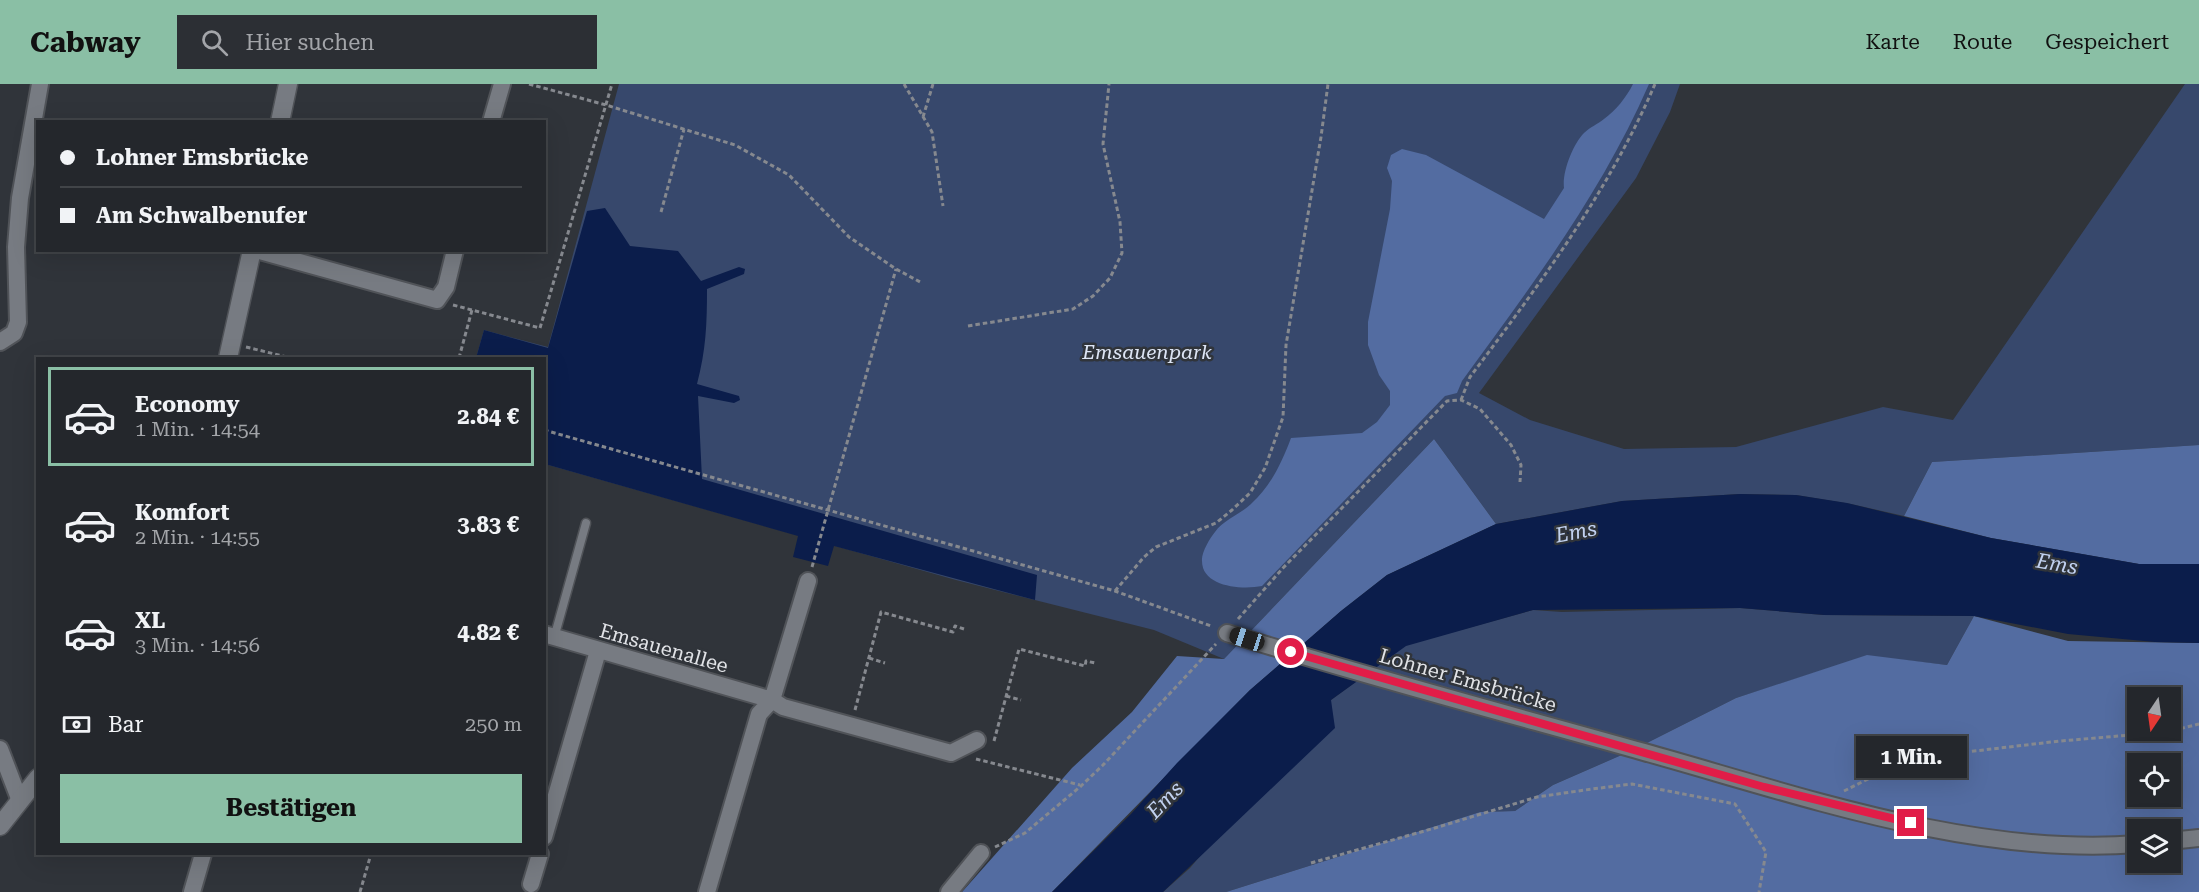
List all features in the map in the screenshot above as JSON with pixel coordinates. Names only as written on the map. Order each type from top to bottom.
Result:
[{"type":"street","points":[[0,342],[14,333],[18,322],[16,247],[20,198],[40,84]]},
{"type":"street","points":[[280,120],[288,84]]},
{"type":"street","points":[[492,120],[502,84]]},
{"type":"street","points":[[229,351],[254,252]]},
{"type":"street","points":[[261,252],[437,300],[446,287],[455,252]]},
{"type":"street","points":[[707,892],[759,714],[772,700],[808,581]]},
{"type":"street","name":"Lohner Emsbrücke","points":[[1230,629],[1268,646],[1807,798],[2004,842],[2061,846],[2127,844]]},
{"type":"street","name":"Emsauenallee","points":[[549,636],[772,700],[783,707],[951,753]]},
{"type":"street","points":[[546,830],[598,651]]},
{"type":"street","points":[[951,753],[977,740]]},
{"type":"street","points":[[0,749],[20,801]]},
{"type":"street","points":[[0,826],[36,781]]},
{"type":"street","points":[[2181,840],[2199,838]]},
{"type":"street","points":[[949,892],[981,853]]},
{"type":"street","points":[[192,892],[203,855]]},
{"type":"street","points":[[531,884],[540,855]]},
{"type":"lane","points":[[549,636],[586,523]]},
{"type":"path","points":[[529,84],[735,145],[789,175],[849,237],[896,269],[922,283]]},
{"type":"path","points":[[437,300],[540,328],[612,84]]},
{"type":"path","points":[[904,84],[932,132],[944,206]]},
{"type":"path","points":[[923,117],[933,84]]},
{"type":"path","points":[[968,326],[1073,309],[1093,296],[1110,278],[1122,253],[1120,222],[1103,144],[1109,84]]},
{"type":"path","points":[[1114,591],[1156,547],[1216,523],[1250,493],[1266,468],[1283,417],[1286,345],[1328,84]]},
{"type":"path","points":[[1461,400],[1470,377],[1573,236],[1616,166],[1656,84]]},
{"type":"path","points":[[661,212],[684,129]]},
{"type":"path","points":[[813,562],[896,269]]},
{"type":"path","points":[[459,357],[472,310]]},
{"type":"path","points":[[229,351],[282,357]]},
{"type":"path","points":[[981,853],[1025,833],[1103,765],[1230,629],[1283,568],[1447,400],[1461,400],[1480,409],[1511,445],[1521,465],[1520,482]]},
{"type":"path","points":[[546,431],[828,513],[1114,591],[1230,629]]},
{"type":"path","points":[[850,726],[881,612],[953,632],[955,626],[964,628]]},
{"type":"path","points":[[977,740],[993,744],[1019,650],[1084,666],[1086,661],[1095,663]]},
{"type":"path","points":[[869,658],[885,663]]},
{"type":"path","points":[[1006,696],[1021,700]]},
{"type":"path","points":[[1842,792],[1888,769],[1958,753],[2048,742],[2167,732],[2199,724]]},
{"type":"path","points":[[951,753],[1081,786]]},
{"type":"path","points":[[1311,863],[1537,797],[1632,784],[1735,804],[1766,852],[1759,892]]},
{"type":"path","points":[[360,892],[371,855]]},
{"type":"green space","name":"Emsauenpark","points":[[619,84],[1680,84],[1670,112],[1636,178],[1479,393],[1530,420],[1624,449],[1736,447],[1883,407],[1953,420],[2185,84],[2199,84],[2199,445],[1932,462],[1904,516],[1796,495],[1740,494],[1622,501],[1496,524],[1434,439],[1224,659],[1154,630],[956,580],[546,464],[546,357],[476,357],[484,330],[548,347]]},
{"type":"green space","points":[[1740,608],[1824,615],[1974,616],[1947,665],[1867,656],[1736,698],[1633,750],[1553,785],[1515,811],[1480,812],[1226,892],[1163,892],[1190,868],[1331,700],[1406,645],[1533,610],[1562,612]]},
{"type":"shaded area","points":[[1633,84],[1649,84],[1609,163],[1564,238],[1462,381],[1457,393],[1445,396],[1262,586],[1234,587],[1224,585],[1209,576],[1204,570],[1202,561],[1208,542],[1218,528],[1247,508],[1270,482],[1291,438],[1362,433],[1377,422],[1390,405],[1390,391],[1379,375],[1368,345],[1368,322],[1390,209],[1392,181],[1387,168],[1391,155],[1402,149],[1426,155],[1544,219],[1564,188],[1567,166],[1580,138],[1617,108]]},
{"type":"shaded area","points":[[1434,439],[1496,524],[1387,575],[1341,611],[1250,690],[1052,892],[962,892],[1072,768],[1132,712],[1177,656],[1224,659]]},
{"type":"shaded area","points":[[2199,445],[2199,564],[2139,564],[1991,538],[1904,516],[1932,462]]},
{"type":"shaded area","points":[[1974,616],[2068,641],[2199,643],[2199,892],[1226,892],[1480,812],[1515,811],[1553,785],[1633,750],[1736,698],[1867,655],[1947,665]]},
{"type":"water","points":[[605,208],[630,246],[678,251],[701,281],[739,267],[745,269],[744,274],[707,289],[705,337],[697,384],[739,396],[740,400],[734,403],[698,396],[702,479],[1037,575],[1035,600],[834,546],[828,566],[793,557],[798,536],[546,464],[546,357],[476,357],[484,330],[548,348],[587,211]]},
{"type":"water","name":"Ems","points":[[1740,494],[1796,495],[1847,503],[1991,538],[2139,564],[2199,564],[2199,643],[2155,642],[2068,634],[1974,616],[1824,615],[1740,608],[1533,610],[1406,646],[1331,700],[1335,728],[1163,892],[1052,892],[1131,814],[1177,763],[1250,690],[1341,611],[1387,575],[1496,524],[1622,501]]},
{"type":"route","points":[[1291,652],[1764,787],[1911,823]]}]
